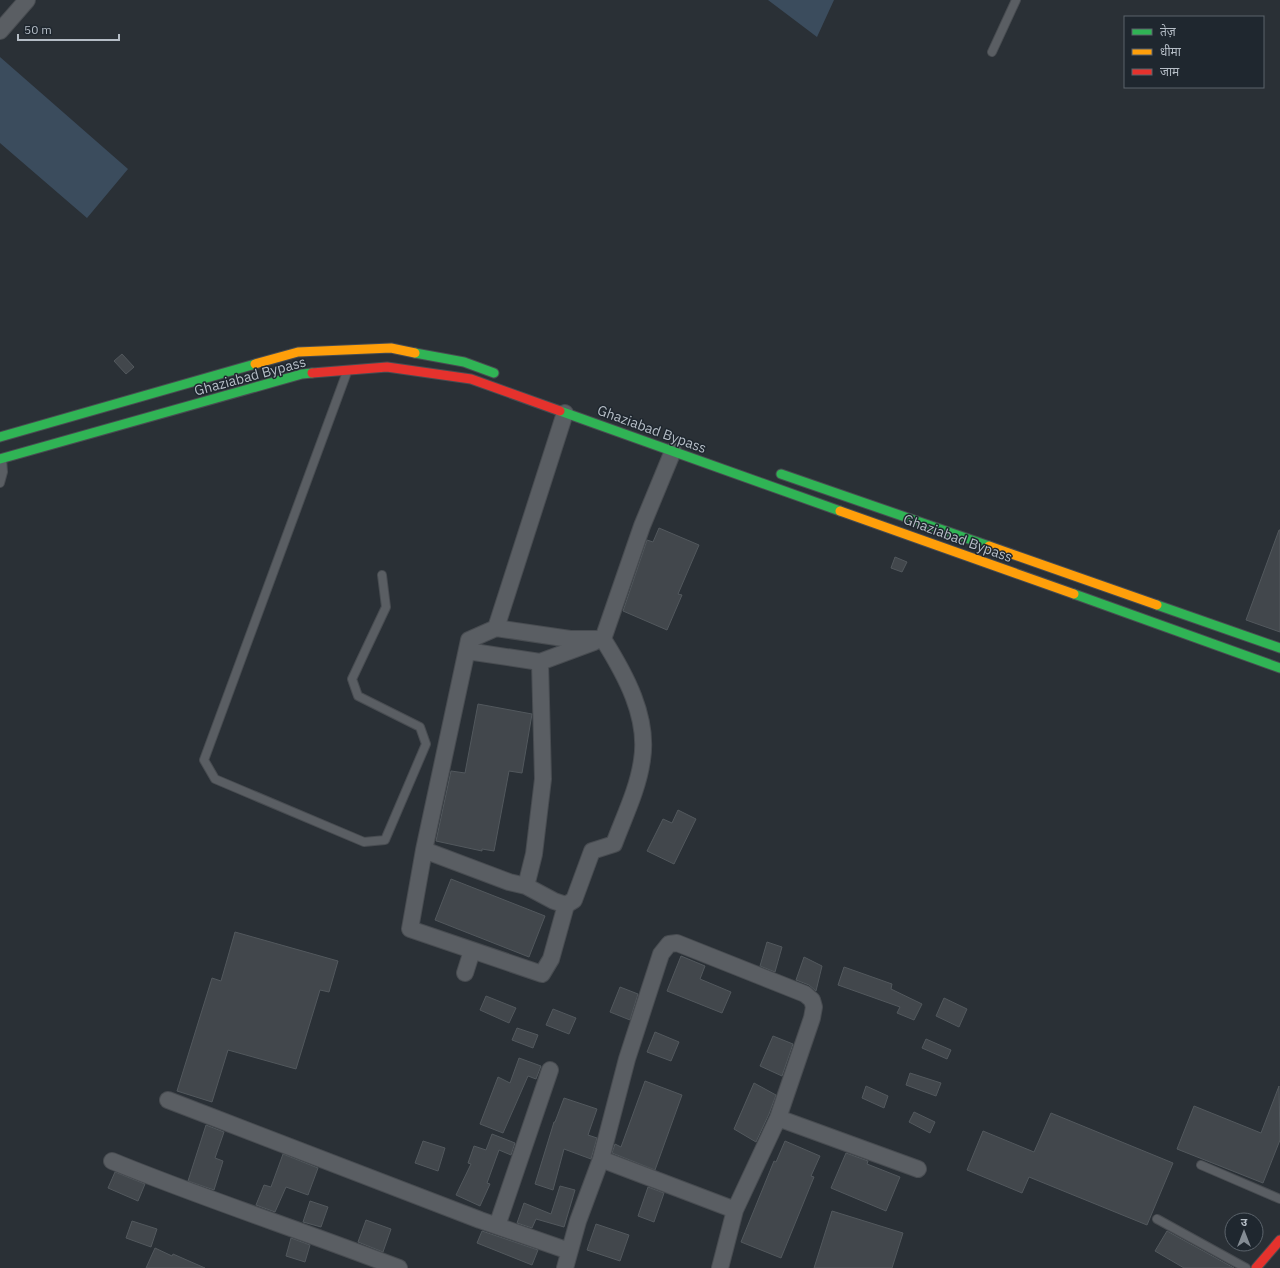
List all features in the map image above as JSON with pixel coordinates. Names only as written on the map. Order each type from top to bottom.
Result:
[{"type":"main road","name":"Ghaziabad Bypass","points":[[0,437],[298,352],[391,348],[464,362],[501,375]]},
{"type":"main road","name":"Ghaziabad Bypass","points":[[1,458],[302,374],[386,367],[471,379],[672,451],[755,477],[1280,668]]},
{"type":"main road","name":"Ghaziabad Bypass","points":[[774,471],[1280,648]]},
{"type":"main road","points":[[1256,1268],[1280,1240]]},
{"type":"street","points":[[0,31],[27,0]]},
{"type":"street","points":[[496,628],[565,413]]},
{"type":"street","points":[[603,639],[642,526],[672,451]]},
{"type":"street","points":[[496,628],[570,639],[603,639],[622,670],[632,693],[642,737],[642,760],[638,780],[614,844],[592,852],[574,900],[566,905],[551,958],[542,974],[410,929],[424,850],[470,640],[496,628]]},
{"type":"street","points":[[467,651],[540,662],[603,639]]},
{"type":"street","points":[[526,886],[534,854],[544,779],[540,662]]},
{"type":"street","points":[[424,850],[509,882],[526,886],[554,901],[566,905]]},
{"type":"street","points":[[565,1268],[578,1221],[602,1159],[627,1059],[661,954],[669,944],[677,943],[804,994],[812,1000],[814,1007],[812,1018],[778,1118],[735,1210],[720,1268]]},
{"type":"street","points":[[464,973],[472,951]]},
{"type":"street","points":[[497,1226],[550,1070]]},
{"type":"street","points":[[168,1100],[497,1226],[569,1251]]},
{"type":"street","points":[[778,1118],[918,1169]]},
{"type":"street","points":[[602,1159],[735,1210]]},
{"type":"street","points":[[112,1161],[184,1190],[327,1240],[399,1268]]},
{"type":"lane","points":[[992,52],[1016,0]]},
{"type":"lane","points":[[348,370],[204,760],[215,779],[364,842],[385,840],[426,744],[420,727],[358,696],[352,679],[386,607],[382,575]]},
{"type":"lane","points":[[0,483],[3,472],[1,458]]},
{"type":"lane","points":[[1201,1165],[1280,1199]]},
{"type":"lane","points":[[1157,1219],[1246,1268]]},
{"type":"water","points":[[768,0],[834,0],[817,37]]},
{"type":"water","points":[[0,57],[128,169],[87,218],[0,143]]},
{"type":"building","points":[[122,354],[134,367],[126,374],[114,361]]},
{"type":"building","points":[[659,528],[699,545],[678,594],[682,595],[667,630],[623,611],[647,540],[653,542]]},
{"type":"building","points":[[1280,530],[1280,632],[1246,620]]},
{"type":"building","points":[[895,557],[907,562],[902,572],[891,568]]},
{"type":"building","points":[[478,704],[532,714],[522,773],[509,771],[494,851],[482,849],[482,851],[436,841],[451,771],[465,773]]},
{"type":"building","points":[[678,810],[696,819],[674,864],[647,851],[663,819],[672,823]]},
{"type":"building","points":[[451,879],[545,916],[529,957],[435,920]]},
{"type":"building","points":[[235,932],[338,961],[329,992],[320,990],[296,1069],[228,1050],[212,1102],[177,1091],[212,978],[221,981]]},
{"type":"building","points":[[767,942],[782,947],[775,972],[760,966]]},
{"type":"building","points":[[681,956],[705,966],[700,979],[731,992],[722,1013],[667,991]]},
{"type":"building","points":[[804,957],[822,966],[816,991],[809,985],[796,980]]},
{"type":"building","points":[[844,967],[892,984],[891,989],[922,1004],[914,1020],[897,1013],[900,1007],[838,985]]},
{"type":"building","points":[[620,987],[638,994],[630,1020],[610,1012]]},
{"type":"building","points":[[486,996],[516,1008],[509,1023],[480,1010]]},
{"type":"building","points":[[944,998],[967,1009],[959,1027],[936,1016]]},
{"type":"building","points":[[553,1009],[576,1018],[569,1034],[546,1025]]},
{"type":"building","points":[[517,1028],[538,1035],[533,1048],[512,1040]]},
{"type":"building","points":[[655,1032],[679,1042],[671,1061],[647,1052]]},
{"type":"building","points":[[773,1036],[793,1044],[782,1076],[760,1066]]},
{"type":"building","points":[[926,1039],[951,1050],[947,1059],[922,1048]]},
{"type":"building","points":[[519,1058],[541,1066],[536,1079],[528,1076],[503,1133],[480,1124],[498,1077],[510,1083]]},
{"type":"building","points":[[910,1073],[941,1083],[936,1096],[906,1085]]},
{"type":"building","points":[[645,1081],[682,1095],[655,1170],[612,1153],[615,1144],[621,1147]]},
{"type":"building","points":[[754,1083],[776,1095],[756,1142],[734,1129]]},
{"type":"building","points":[[866,1086],[888,1096],[884,1108],[862,1098]]},
{"type":"building","points":[[1279,1086],[1280,1140],[1263,1183],[1177,1149],[1194,1106],[1261,1133]]},
{"type":"building","points":[[564,1098],[597,1109],[588,1135],[597,1138],[591,1159],[564,1149],[553,1190],[535,1184],[554,1122]]},
{"type":"building","points":[[914,1112],[935,1122],[930,1133],[909,1122]]},
{"type":"building","points":[[1051,1113],[1173,1163],[1147,1225],[1029,1177],[1022,1193],[967,1170],[983,1131],[1034,1152]]},
{"type":"building","points":[[206,1125],[224,1132],[215,1158],[223,1161],[214,1190],[188,1181]]},
{"type":"building","points":[[492,1134],[515,1143],[511,1155],[499,1150],[487,1183],[490,1184],[480,1206],[456,1195],[471,1164],[468,1163],[474,1146],[486,1150]]},
{"type":"building","points":[[423,1141],[445,1148],[438,1171],[415,1163]]},
{"type":"building","points":[[785,1141],[820,1156],[811,1176],[814,1177],[781,1258],[741,1242],[774,1161],[776,1162]]},
{"type":"building","points":[[846,1153],[868,1161],[867,1164],[900,1177],[886,1211],[831,1188]]},
{"type":"building","points":[[283,1154],[318,1168],[308,1195],[286,1187],[275,1212],[256,1205],[264,1185],[271,1187]]},
{"type":"building","points":[[115,1172],[145,1184],[138,1201],[108,1188]]},
{"type":"building","points":[[560,1186],[575,1190],[564,1227],[536,1219],[532,1228],[517,1223],[524,1203],[551,1214]]},
{"type":"building","points":[[648,1187],[664,1193],[654,1222],[638,1216]]},
{"type":"building","points":[[310,1201],[328,1207],[321,1227],[303,1222]]},
{"type":"building","points":[[832,1211],[903,1233],[892,1268],[814,1268]]},
{"type":"building","points":[[366,1220],[391,1229],[383,1252],[358,1242]]},
{"type":"building","points":[[132,1221],[157,1229],[151,1247],[126,1238]]},
{"type":"building","points":[[596,1224],[629,1235],[620,1261],[587,1250]]},
{"type":"building","points":[[482,1231],[538,1250],[532,1265],[477,1243]]},
{"type":"building","points":[[1167,1231],[1234,1268],[1184,1268],[1155,1251]]},
{"type":"building","points":[[291,1238],[310,1245],[305,1262],[286,1256]]},
{"type":"building","points":[[155,1248],[172,1256],[173,1254],[205,1268],[146,1268]]},
{"type":"traffic: fast","points":[[415,353],[464,362],[494,373]]},
{"type":"traffic: fast","points":[[0,437],[255,364]]},
{"type":"traffic: fast","points":[[0,459],[302,374],[312,373]]},
{"type":"traffic: fast","points":[[560,411],[840,511]]},
{"type":"traffic: fast","points":[[781,474],[989,546]]},
{"type":"traffic: fast","points":[[1074,594],[1280,668]]},
{"type":"traffic: fast","points":[[1157,605],[1280,648]]},
{"type":"traffic: slow","points":[[255,364],[298,352],[391,348],[415,353]]},
{"type":"traffic: slow","points":[[840,511],[1074,594]]},
{"type":"traffic: slow","points":[[989,546],[1157,605]]},
{"type":"traffic: jam","points":[[312,373],[387,367],[471,379],[560,411]]},
{"type":"traffic: jam","points":[[1256,1268],[1280,1240]]}]
